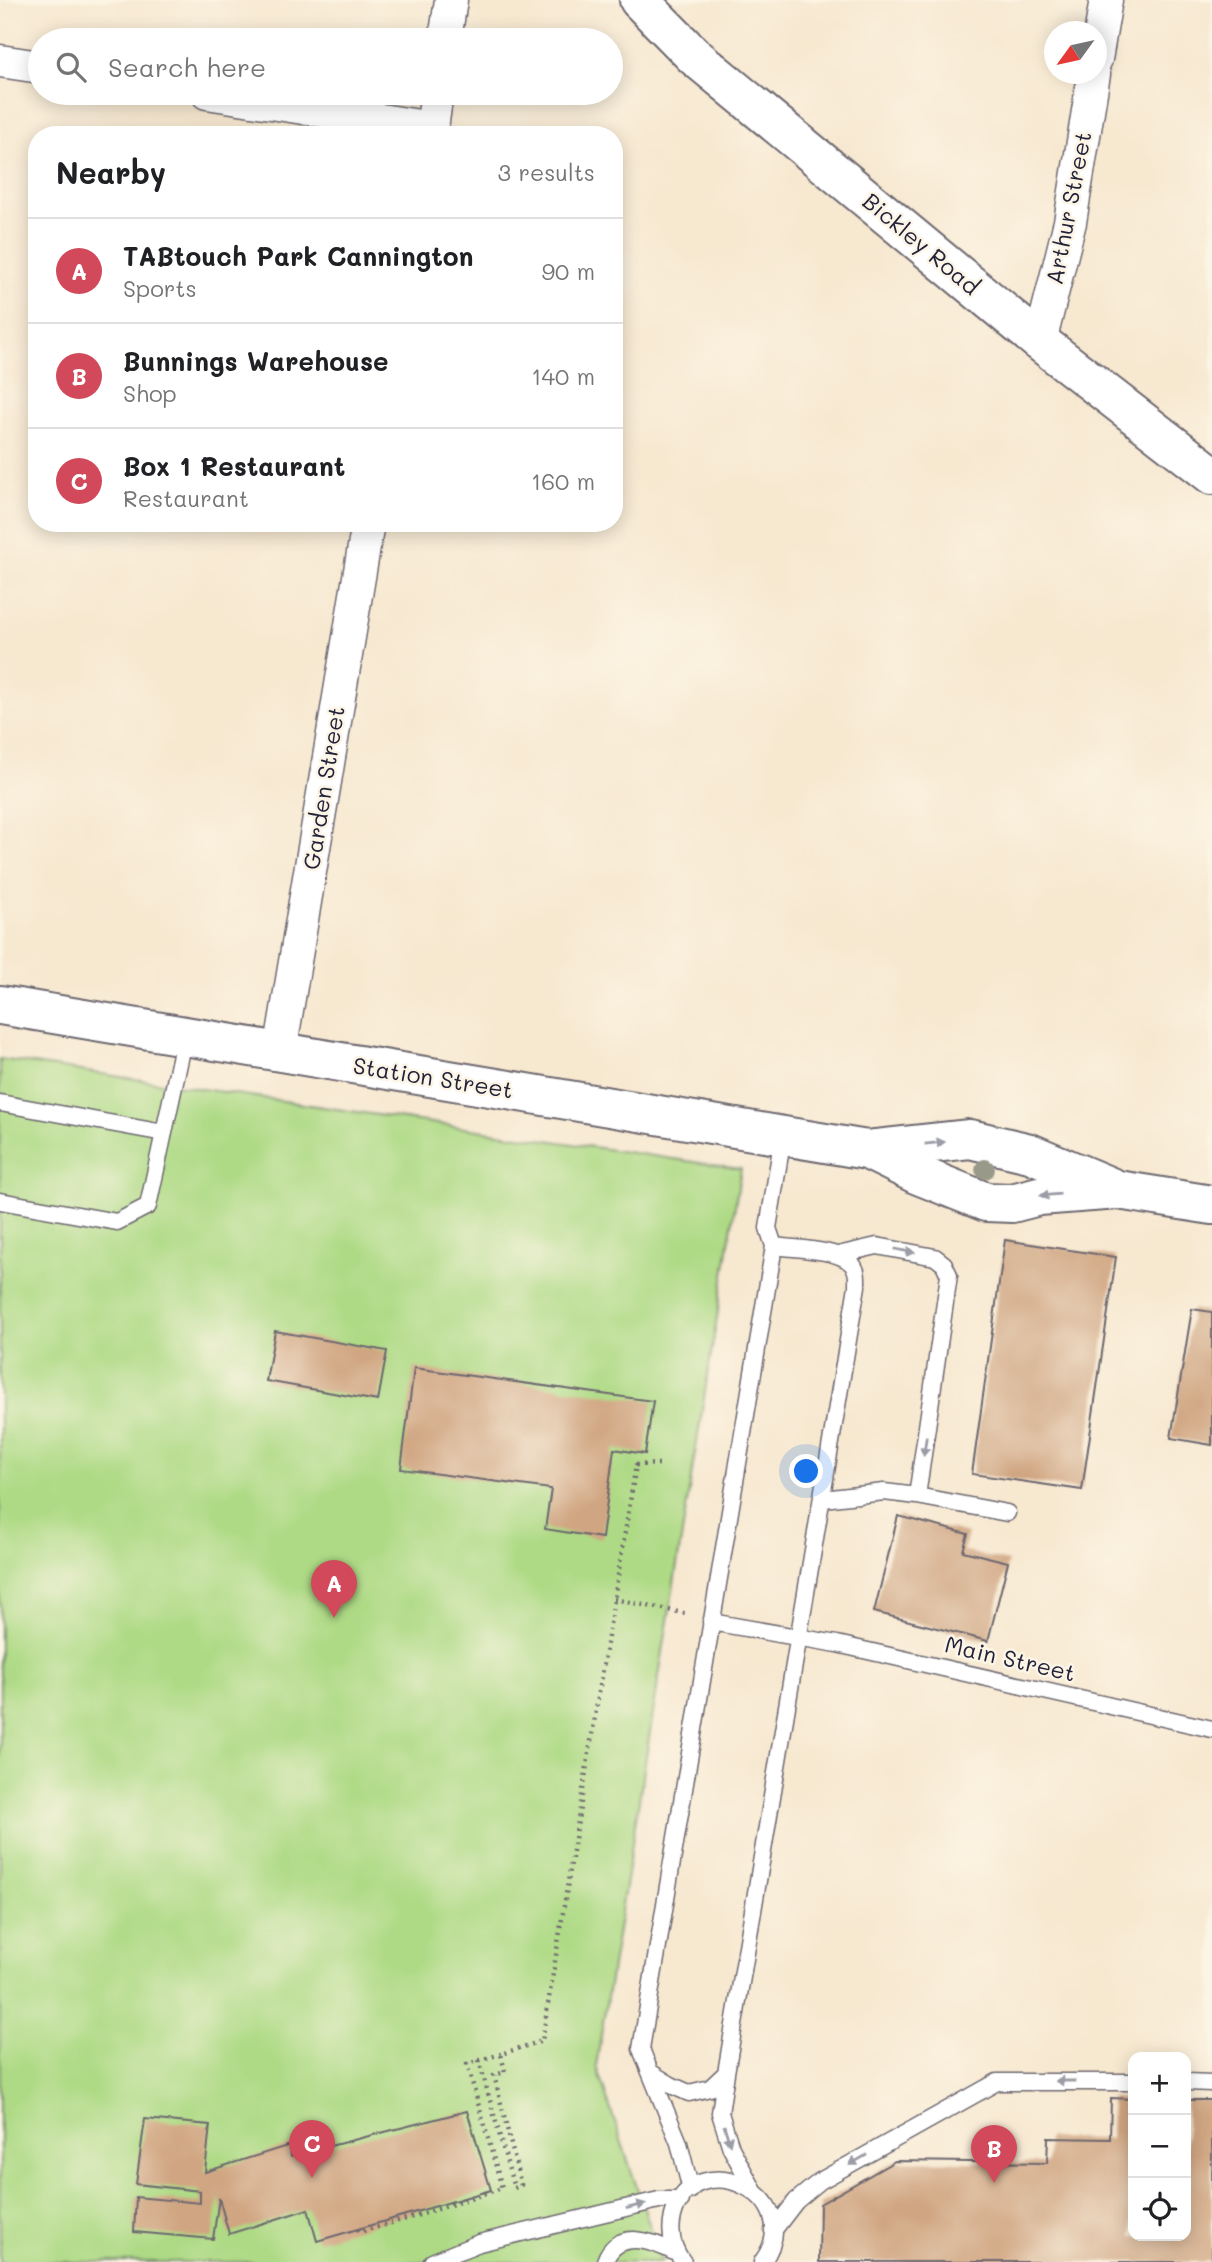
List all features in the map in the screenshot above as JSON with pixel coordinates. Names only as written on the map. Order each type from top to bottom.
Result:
[{"type":"street","points":[[447,28],[451,0]]},
{"type":"street","name":"Bickley Road","points":[[639,0],[694,56],[1040,342],[1212,475]]},
{"type":"street","points":[[1103,21],[1106,0]]},
{"type":"street","points":[[0,61],[28,65]]},
{"type":"street","name":"Arthur Street","points":[[1040,342],[1070,222],[1092,84]]},
{"type":"street","points":[[278,105],[402,126]]},
{"type":"street","points":[[432,126],[435,105]]},
{"type":"street","name":"Garden Street","points":[[280,1052],[367,532]]},
{"type":"street","name":"Station Street","points":[[0,1005],[867,1150],[970,1139],[1030,1153],[1118,1190]]},
{"type":"street","name":"Station Street","points":[[867,1150],[916,1174],[986,1202],[1012,1203],[1039,1196],[1118,1190],[1212,1205]]},
{"type":"lane","points":[[0,1201],[117,1222],[148,1206],[185,1036]]},
{"type":"lane","points":[[0,1103],[164,1133]]},
{"type":"lane","points":[[686,2195],[679,2143],[641,2049],[774,1246],[768,1228],[783,1136]]},
{"type":"lane","points":[[774,1246],[838,1255],[877,1246],[935,1257],[944,1264],[949,1275],[917,1496]]},
{"type":"lane","points":[[754,2191],[731,2148],[720,2113],[797,1638],[824,1499],[857,1286],[857,1273],[851,1263],[838,1255]]},
{"type":"lane","points":[[824,1499],[884,1492],[1007,1513]]},
{"type":"lane","name":"Main Street","points":[[711,1622],[837,1644],[1212,1729]]},
{"type":"lane","points":[[650,2072],[690,2093],[709,2088],[726,2073]]},
{"type":"lane","points":[[762,2262],[771,2246],[774,2231],[796,2201],[820,2181],[997,2082],[1128,2082]]},
{"type":"lane","points":[[1191,2082],[1212,2082]]},
{"type":"lane","points":[[679,2258],[672,2240],[674,2212],[686,2195],[703,2183],[729,2180],[743,2183],[765,2202],[774,2231]]},
{"type":"lane","points":[[432,2262],[479,2242],[507,2244],[659,2200],[686,2195]]},
{"type":"lane","points":[[605,2261],[616,2245],[629,2239],[654,2242],[679,2258]]},
{"type":"path","points":[[358,2229],[360,2232],[411,2218],[502,2188],[467,2064],[542,2041],[636,1465],[659,1464]]},
{"type":"path","points":[[614,1599],[676,1610],[711,1622]]},
{"type":"path","points":[[479,2060],[514,2188],[521,2185],[494,2076],[505,2072],[501,2054]]},
{"type":"green space","points":[[0,1059],[741,1169],[596,2066],[662,2262],[0,2262]]},
{"type":"building","points":[[1005,1240],[1116,1257],[1082,1490],[972,1474]]},
{"type":"building","points":[[1192,1309],[1212,1312],[1212,1445],[1171,1438]]},
{"type":"building","points":[[275,1331],[387,1351],[378,1401],[266,1381]]},
{"type":"building","points":[[414,1368],[653,1401],[645,1454],[614,1449],[602,1538],[545,1529],[551,1489],[401,1469]]},
{"type":"building","points":[[898,1516],[968,1534],[963,1551],[1008,1562],[988,1641],[874,1612]]},
{"type":"building","points":[[1111,2098],[1128,2099],[1128,2241],[1191,2241],[1191,2100],[1212,2100],[1212,2262],[819,2262],[820,2204],[895,2161],[1047,2163],[1048,2138],[1110,2139]]},
{"type":"building","points":[[467,2111],[491,2190],[317,2241],[308,2209],[229,2234],[219,2198],[213,2239],[134,2232],[136,2197],[200,2203],[200,2191],[136,2184],[145,2119],[210,2125],[205,2172],[290,2145],[291,2156]]},
{"type":"place","name":"TABtouch Park Cannington","points":[[334,1618]]},
{"type":"place","name":"Box 1 Restaurant","points":[[312,2178]]},
{"type":"place","name":"Bunnings Warehouse","points":[[994,2183]]}]
